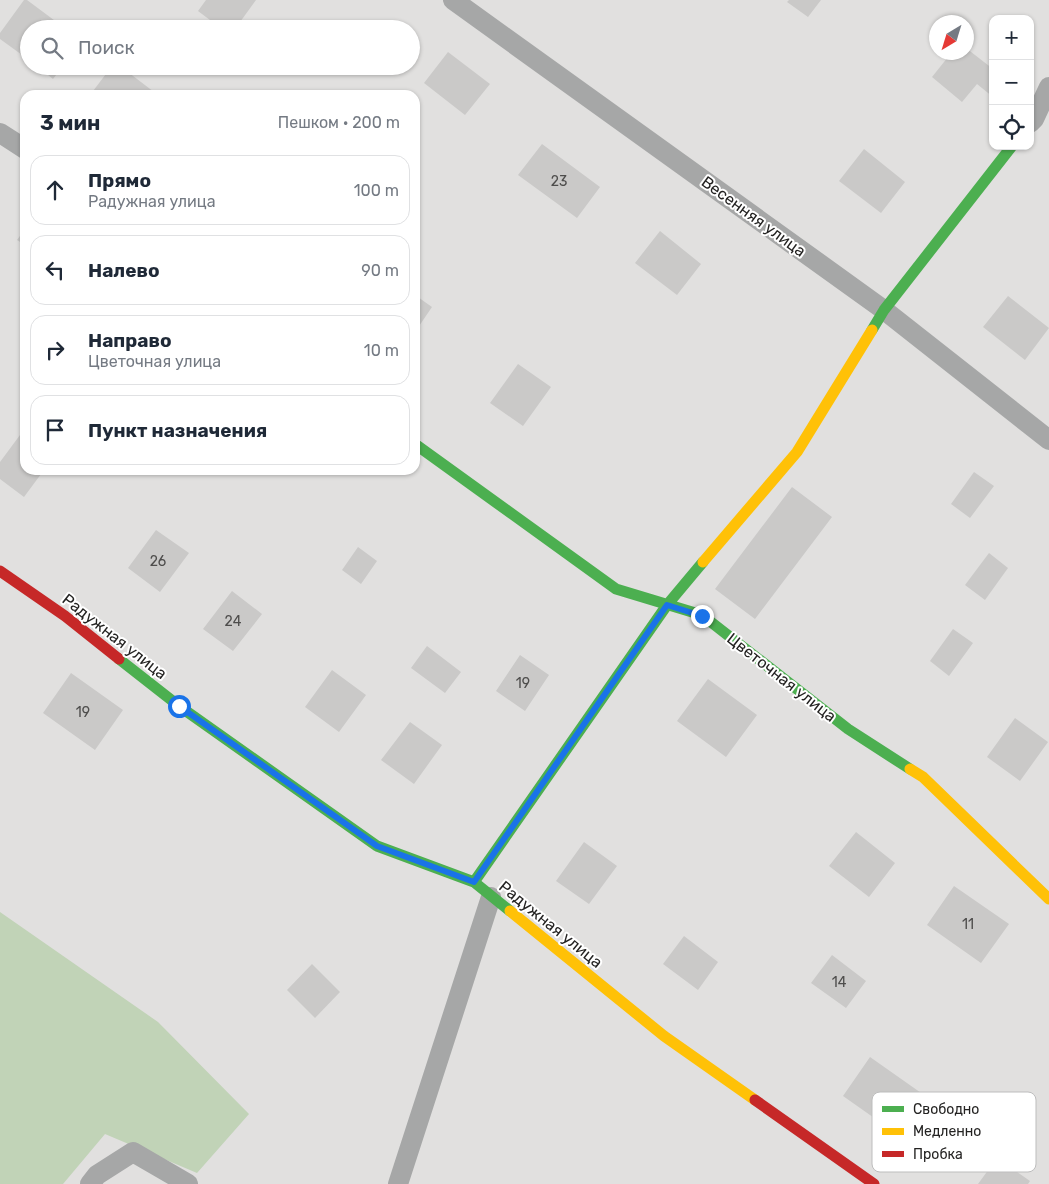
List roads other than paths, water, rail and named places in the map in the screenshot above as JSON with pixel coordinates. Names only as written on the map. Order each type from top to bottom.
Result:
[{"type":"street","name":"Весенняя улица","points":[[453,0],[884,310],[1049,440]]},
{"type":"street","points":[[1034,119],[1049,87]]},
{"type":"street","points":[[0,133],[20,146]]},
{"type":"street","points":[[474,882],[667,605],[797,452],[884,310],[1009,150]]},
{"type":"street","name":"Цветочная улица","points":[[420,448],[616,588],[702,616],[848,729],[923,776],[1049,899]]},
{"type":"street","name":"Радужная улица","points":[[0,571],[65,616],[179,706],[377,846],[474,882],[664,1036],[874,1184]]},
{"type":"street","points":[[398,1184],[491,897]]},
{"type":"street","points":[[90,1184],[97,1174],[133,1152],[188,1184]]}]
